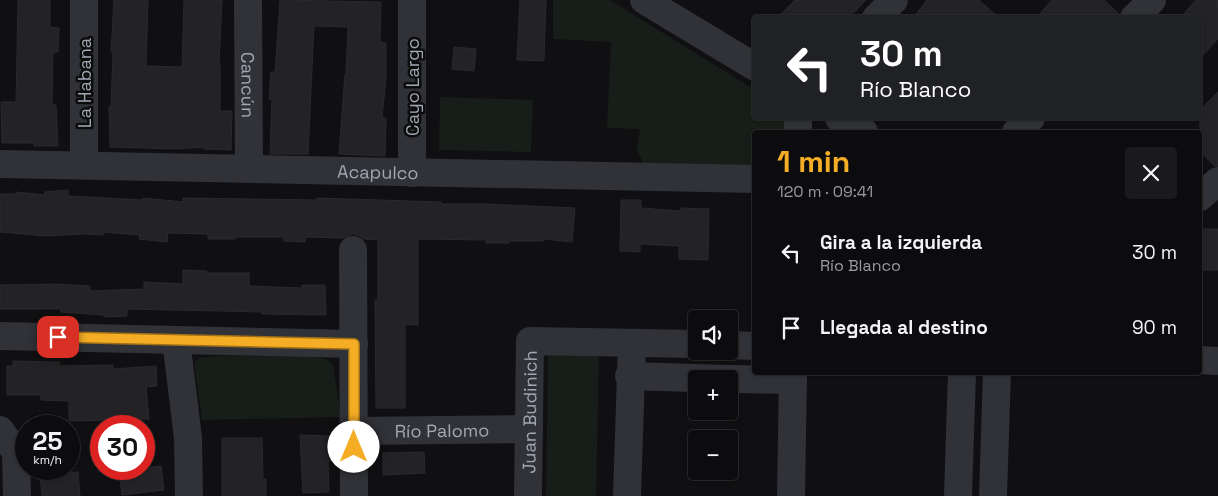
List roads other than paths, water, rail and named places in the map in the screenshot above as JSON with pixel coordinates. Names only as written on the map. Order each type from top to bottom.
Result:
[{"type":"street","name":"La Habana","points":[[84,0],[84,166]]},
{"type":"street","name":"Cancún","points":[[248,0],[249,170]]},
{"type":"street","name":"Cayo Largo","points":[[412,0],[412,173]]},
{"type":"street","points":[[644,0],[752,65]]},
{"type":"street","points":[[879,15],[894,0]]},
{"type":"street","points":[[1137,15],[1152,0]]},
{"type":"street","points":[[843,120],[860,130]]},
{"type":"street","points":[[1018,130],[1029,120]]},
{"type":"street","name":"Acapulco","points":[[0,164],[752,179]]},
{"type":"street","points":[[1202,196],[1218,181]]},
{"type":"street","points":[[1202,198],[1218,198]]},
{"type":"street","points":[[353,250],[354,496]]},
{"type":"street","points":[[0,336],[354,344]]},
{"type":"street","points":[[176,340],[188,438],[188,496]]},
{"type":"street","name":"Juan Budinich","points":[[528,496],[530,341],[688,344]]},
{"type":"street","points":[[626,496],[629,376],[632,343]]},
{"type":"street","points":[[738,345],[752,346]]},
{"type":"street","points":[[1202,360],[1218,361]]},
{"type":"street","points":[[958,496],[962,375]]},
{"type":"street","points":[[993,496],[997,375]]},
{"type":"street","points":[[629,376],[688,378]]},
{"type":"street","points":[[738,378],[793,376],[791,496]]},
{"type":"street","name":"Río Palomo","points":[[354,431],[529,429]]},
{"type":"street","points":[[0,430],[16,452],[18,496]]}]
